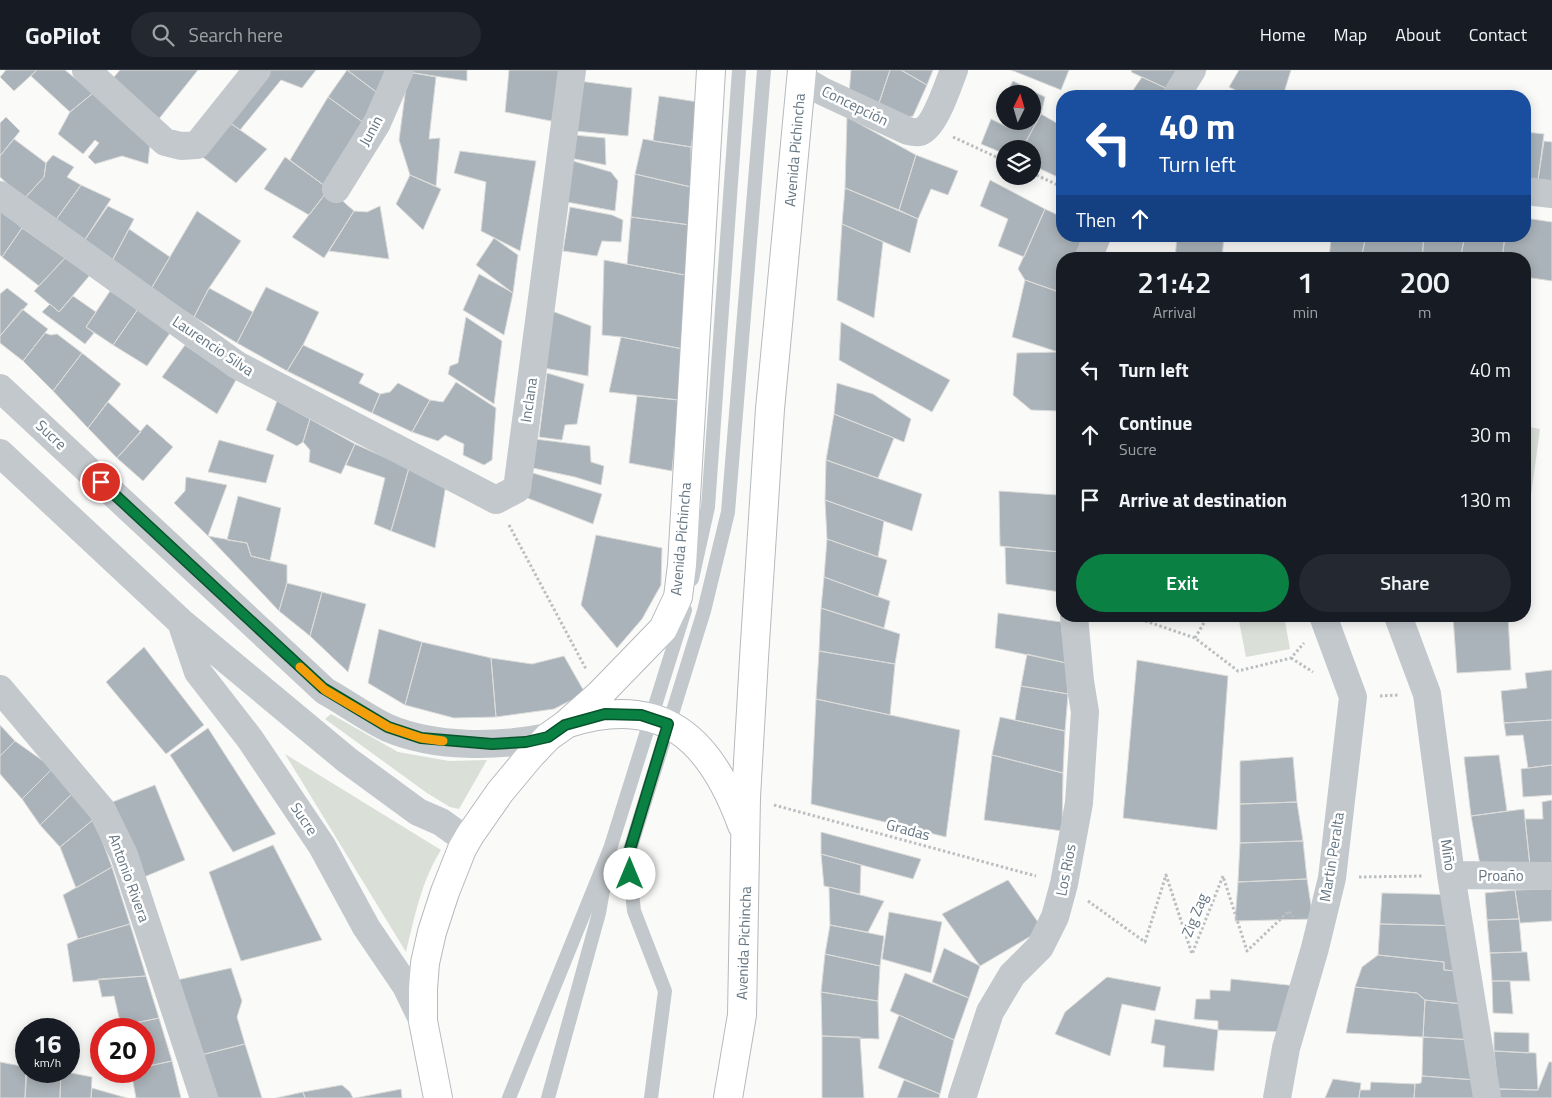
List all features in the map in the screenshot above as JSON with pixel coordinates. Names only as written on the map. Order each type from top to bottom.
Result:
[{"type":"main road","name":"Avenida Pichincha","points":[[438,1098],[423,1020],[425,963],[432,932],[445,892],[466,840],[516,771],[556,731],[600,694],[663,629],[678,596],[682,565],[711,70]]},
{"type":"main road","name":"Avenida Pichincha","points":[[728,1098],[742,1015],[746,797],[770,409],[802,74]]},
{"type":"main road","points":[[556,731],[605,714],[631,714],[659,721],[685,734],[712,764],[730,796],[745,836]]},
{"type":"street","points":[[86,70],[164,142],[181,146],[197,145],[256,70]]},
{"type":"street","name":"Junín","points":[[336,189],[377,123],[400,70]]},
{"type":"street","name":"Inclana","points":[[496,500],[517,489],[572,70]]},
{"type":"street","points":[[919,129],[943,97],[954,70]]},
{"type":"street","points":[[1180,90],[1192,70]]},
{"type":"street","name":"Concepción","points":[[802,74],[822,91],[919,129]]},
{"type":"street","points":[[1531,192],[1552,194]]},
{"type":"street","name":"Laurencio Silva","points":[[0,195],[237,365],[496,500]]},
{"type":"street","name":"Sucre","points":[[0,388],[325,690],[388,727],[421,738],[492,744],[526,742],[556,731]]},
{"type":"street","name":"Sucre","points":[[0,453],[181,622],[347,760],[418,812],[441,822],[466,840]]},
{"type":"street","name":"Sucre","points":[[181,622],[198,672],[250,739],[322,846],[366,927],[406,986],[423,1020]]},
{"type":"street","name":"Los Rios","points":[[962,1098],[990,1012],[1012,975],[1040,947],[1055,917],[1064,884],[1078,803],[1085,712],[1075,622]]},
{"type":"street","name":"Martin Peralta","points":[[1277,1098],[1286,1048],[1315,948],[1332,878],[1353,697],[1325,622]]},
{"type":"street","name":"Miño","points":[[1400,622],[1427,694],[1438,876],[1488,1097]]},
{"type":"street","name":"Antonio Rivera","points":[[0,689],[102,810],[124,856],[204,1098]]},
{"type":"street","name":"Proaño","points":[[1438,876],[1552,876]]},
{"type":"lane","points":[[651,1098],[665,990],[634,911],[628,856],[708,507],[739,70]]},
{"type":"lane","points":[[509,1098],[704,611],[728,512],[764,70]]},
{"type":"lane","points":[[548,1098],[599,913],[610,849]]},
{"type":"path","points":[[919,129],[996,157]]},
{"type":"path","points":[[1041,177],[1056,184]]},
{"type":"path","points":[[496,500],[600,694]]},
{"type":"path","points":[[1149,622],[1196,638],[1238,671],[1291,658]]},
{"type":"path","points":[[1196,638],[1205,622]]},
{"type":"path","points":[[1353,697],[1427,694]]},
{"type":"path","name":"Gradas","points":[[746,797],[1064,884]]},
{"type":"path","name":"Zig Zag","points":[[1064,884],[1145,942],[1166,875],[1192,954],[1223,876],[1246,951],[1289,911],[1315,948]]},
{"type":"path","points":[[1332,878],[1438,876]]},
{"type":"shaded area","points":[[1531,427],[1540,429],[1531,496]]},
{"type":"shaded area","points":[[1239,622],[1285,622],[1290,649],[1246,657]]},
{"type":"shaded area","points":[[331,714],[398,752],[449,761],[487,760],[459,809],[450,807],[427,793],[325,719]]},
{"type":"shaded area","points":[[285,754],[441,850],[428,874],[406,952]]},
{"type":"building","points":[[6,70],[37,70],[14,91],[0,77]]},
{"type":"building","points":[[37,70],[65,70],[93,93],[70,112],[31,76]]},
{"type":"building","points":[[120,70],[198,70],[158,120],[113,78]]},
{"type":"building","points":[[265,70],[316,70],[302,88],[281,80],[240,130],[226,120]]},
{"type":"building","points":[[347,70],[390,70],[379,94]]},
{"type":"building","points":[[347,70],[379,94],[364,123],[328,97]]},
{"type":"building","points":[[409,70],[467,70],[467,81],[408,72]]},
{"type":"building","points":[[509,70],[562,70],[556,122],[505,112]]},
{"type":"building","points":[[851,70],[890,70],[877,109],[849,94]]},
{"type":"building","points":[[890,70],[901,70],[927,85],[913,116],[895,120],[877,109]]},
{"type":"building","points":[[901,70],[933,70],[927,85]]},
{"type":"building","points":[[1011,70],[1069,70],[1061,90]]},
{"type":"building","points":[[1132,70],[1184,70],[1173,90],[1131,72]]},
{"type":"building","points":[[1239,70],[1291,70],[1285,90],[1235,90],[1229,87]]},
{"type":"building","points":[[408,72],[436,77],[429,139],[440,138],[436,186],[410,175],[399,140]]},
{"type":"building","points":[[1142,77],[1170,90],[1133,90]]},
{"type":"building","points":[[579,81],[632,88],[628,136],[575,131]]},
{"type":"building","points":[[1013,81],[1021,85],[1011,85]]},
{"type":"building","points":[[93,93],[150,144],[148,164],[122,156],[95,164],[88,157],[99,143],[95,140],[83,154],[58,134],[70,112]]},
{"type":"building","points":[[1041,95],[1045,97],[1041,114]]},
{"type":"building","points":[[659,96],[698,102],[691,147],[653,141]]},
{"type":"building","points":[[328,97],[364,123],[329,189],[290,160]]},
{"type":"building","points":[[1041,114],[1056,123],[1056,176],[1041,169],[1041,140],[1027,140],[1032,130],[1041,130]]},
{"type":"building","points":[[6,117],[20,131],[0,156],[0,123]]},
{"type":"building","points":[[847,117],[916,155],[899,210],[845,188]]},
{"type":"building","points":[[991,119],[996,122],[996,130],[1032,130],[1027,140],[996,140],[996,150],[981,144]]},
{"type":"building","points":[[226,120],[267,149],[236,183],[200,155]]},
{"type":"building","points":[[1531,133],[1544,134],[1538,180],[1531,179]]},
{"type":"building","points":[[574,135],[605,138],[606,165],[570,158]]},
{"type":"building","points":[[14,139],[46,163],[44,177],[24,199],[0,177],[0,156]]},
{"type":"building","points":[[643,139],[691,147],[691,187],[635,174]]},
{"type":"building","points":[[1544,141],[1552,142],[1552,181],[1538,180]]},
{"type":"building","points":[[460,151],[536,161],[520,251],[481,231],[486,182],[454,173]]},
{"type":"building","points":[[53,155],[74,167],[67,177],[81,185],[55,221],[24,199],[44,177],[46,163]]},
{"type":"building","points":[[916,155],[958,171],[948,195],[931,189],[918,219],[899,210]]},
{"type":"building","points":[[285,157],[329,189],[309,215],[264,189]]},
{"type":"building","points":[[573,161],[611,172],[618,181],[615,211],[567,202]]},
{"type":"building","points":[[635,174],[691,187],[690,225],[631,217]]},
{"type":"building","points":[[410,175],[441,189],[423,230],[396,204]]},
{"type":"building","points":[[990,180],[996,185],[999,185],[1045,209],[1024,257],[998,246],[1008,219],[980,206]]},
{"type":"building","points":[[81,185],[111,199],[84,241],[55,221]]},
{"type":"building","points":[[845,188],[918,219],[910,253],[842,224]]},
{"type":"building","points":[[329,189],[354,211],[324,258],[292,237]]},
{"type":"building","points":[[108,206],[134,219],[112,261],[84,241]]},
{"type":"building","points":[[380,206],[389,259],[329,251],[354,211],[367,212]]},
{"type":"building","points":[[570,207],[612,215],[623,220],[621,242],[602,241],[597,256],[563,251]]},
{"type":"building","points":[[0,209],[22,228],[2,257],[0,255]]},
{"type":"building","points":[[1045,209],[1056,214],[1056,242],[1083,242],[1080,252],[1056,252],[1056,291],[1025,280],[1018,269]]},
{"type":"building","points":[[197,211],[241,241],[209,288],[194,317],[151,289]]},
{"type":"building","points":[[631,217],[690,225],[690,276],[627,264]]},
{"type":"building","points":[[1531,219],[1552,222],[1552,281],[1531,278],[1531,252],[1503,252],[1504,242],[1531,242]]},
{"type":"building","points":[[842,224],[883,242],[874,318],[837,300]]},
{"type":"building","points":[[22,228],[65,258],[39,286],[2,257]]},
{"type":"building","points":[[129,229],[170,257],[151,289],[112,261]]},
{"type":"building","points":[[494,238],[518,255],[513,293],[476,265]]},
{"type":"building","points":[[1176,242],[1223,242],[1223,252],[1176,252]]},
{"type":"building","points":[[1331,242],[1365,242],[1363,252],[1330,252]]},
{"type":"building","points":[[1365,242],[1423,242],[1423,252],[1363,252]]},
{"type":"building","points":[[1423,242],[1464,242],[1462,252],[1423,252]]},
{"type":"building","points":[[1464,242],[1504,242],[1503,252],[1462,252]]},
{"type":"building","points":[[65,258],[90,275],[59,312],[34,291]]},
{"type":"building","points":[[604,260],[690,276],[683,349],[602,335]]},
{"type":"building","points":[[479,274],[513,293],[504,335],[463,310]]},
{"type":"building","points":[[1025,280],[1056,291],[1056,351],[1012,337]]},
{"type":"building","points":[[266,287],[319,312],[303,345],[287,371],[237,343]]},
{"type":"building","points":[[7,288],[28,304],[0,336],[0,294]]},
{"type":"building","points":[[209,288],[253,312],[237,343],[194,317]]},
{"type":"building","points":[[110,291],[138,309],[113,345],[86,327]]},
{"type":"building","points":[[73,296],[96,312],[86,327],[94,333],[85,344],[42,312],[50,304],[59,312]]},
{"type":"building","points":[[22,309],[48,329],[23,361],[0,343],[0,336]]},
{"type":"building","points":[[138,309],[170,333],[147,366],[113,345]]},
{"type":"building","points":[[552,311],[591,326],[588,376],[544,368]]},
{"type":"building","points":[[466,317],[502,341],[494,404],[448,374],[450,366],[458,363]]},
{"type":"building","points":[[841,322],[950,380],[932,412],[839,360]]},
{"type":"building","points":[[45,333],[57,334],[82,353],[53,391],[23,361]]},
{"type":"building","points":[[621,337],[683,349],[679,400],[609,392]]},
{"type":"building","points":[[185,345],[236,380],[217,414],[162,377]]},
{"type":"building","points":[[303,345],[364,374],[359,383],[380,394],[372,413],[287,371]]},
{"type":"building","points":[[1056,352],[1056,411],[1031,410],[1013,395],[1017,353]]},
{"type":"building","points":[[82,353],[121,384],[88,428],[53,391]]},
{"type":"building","points":[[547,373],[584,384],[577,424],[565,425],[562,440],[539,437]]},
{"type":"building","points":[[456,382],[496,408],[492,460],[484,465],[463,455],[464,444],[445,435],[438,441],[412,432],[430,400],[443,402]]},
{"type":"building","points":[[398,383],[430,400],[412,432],[372,413],[380,394],[390,392]]},
{"type":"building","points":[[837,383],[873,394],[911,419],[904,442],[834,414]]},
{"type":"building","points":[[637,396],[679,400],[672,471],[629,463]]},
{"type":"building","points":[[277,401],[310,419],[303,442],[297,446],[266,430]]},
{"type":"building","points":[[108,402],[141,432],[117,458],[88,428]]},
{"type":"building","points":[[834,414],[894,438],[878,478],[826,460]]},
{"type":"building","points":[[310,419],[355,444],[341,474],[309,462],[310,450],[303,442]]},
{"type":"building","points":[[147,424],[173,447],[143,481],[117,458]]},
{"type":"building","points":[[535,439],[590,446],[591,462],[604,466],[601,485],[533,468]]},
{"type":"building","points":[[219,440],[274,455],[266,483],[208,472]]},
{"type":"building","points":[[355,444],[409,468],[391,531],[374,524],[385,478],[346,465]]},
{"type":"building","points":[[826,460],[922,494],[912,531],[825,500]]},
{"type":"building","points":[[409,468],[446,485],[435,548],[391,531]]},
{"type":"building","points":[[533,473],[602,494],[593,524],[525,497]]},
{"type":"building","points":[[186,477],[227,485],[208,536],[174,503],[185,491]]},
{"type":"building","points":[[999,491],[1056,495],[1056,552],[1000,546]]},
{"type":"building","points":[[238,496],[281,508],[270,561],[251,556],[247,543],[227,540]]},
{"type":"building","points":[[825,500],[884,521],[878,557],[827,539]]},
{"type":"building","points":[[596,535],[662,548],[661,585],[642,619],[617,648],[581,605]]},
{"type":"building","points":[[208,536],[247,543],[251,556],[287,565],[287,583],[279,611]]},
{"type":"building","points":[[827,539],[887,560],[878,597],[824,577]]},
{"type":"building","points":[[1005,547],[1056,552],[1056,591],[1006,584]]},
{"type":"building","points":[[824,577],[890,601],[884,628],[821,608]]},
{"type":"building","points":[[287,583],[322,592],[310,636],[279,611]]},
{"type":"building","points":[[322,592],[366,604],[348,672],[310,636]]},
{"type":"building","points":[[821,608],[900,634],[895,664],[819,651]]},
{"type":"building","points":[[998,613],[1061,622],[1066,663],[995,648]]},
{"type":"building","points":[[1453,622],[1508,622],[1511,670],[1457,673]]},
{"type":"building","points":[[379,629],[422,642],[405,705],[368,683]]},
{"type":"building","points":[[422,642],[491,658],[496,717],[454,718],[405,705]]},
{"type":"building","points":[[144,647],[204,725],[166,754],[106,682]]},
{"type":"building","points":[[819,651],[895,664],[890,715],[816,699]]},
{"type":"building","points":[[1027,654],[1066,663],[1068,694],[1021,686]]},
{"type":"building","points":[[564,656],[585,693],[554,709],[496,717],[491,658],[532,664]]},
{"type":"building","points":[[1137,660],[1228,676],[1217,830],[1123,818]]},
{"type":"building","points":[[1552,670],[1552,720],[1504,723],[1501,691],[1527,688],[1525,673]]},
{"type":"building","points":[[1021,686],[1068,694],[1065,731],[1015,720]]},
{"type":"building","points":[[816,699],[960,730],[946,837],[811,804]]},
{"type":"building","points":[[1000,717],[1065,731],[1063,773],[992,755]]},
{"type":"building","points":[[1552,720],[1552,765],[1528,768],[1523,735],[1506,736],[1504,723]]},
{"type":"building","points":[[0,725],[15,741],[0,756]]},
{"type":"building","points":[[208,728],[276,834],[233,852],[170,755]]},
{"type":"building","points":[[15,741],[53,768],[22,799],[0,774],[0,756]]},
{"type":"building","points":[[992,755],[1063,773],[1062,831],[984,820]]},
{"type":"building","points":[[1499,755],[1507,811],[1471,816],[1464,757]]},
{"type":"building","points":[[1293,757],[1297,802],[1240,804],[1240,761]]},
{"type":"building","points":[[1552,765],[1552,795],[1523,797],[1521,769]]},
{"type":"building","points":[[53,768],[74,792],[40,825],[22,799]]},
{"type":"building","points":[[155,785],[185,860],[144,877],[110,803]]},
{"type":"building","points":[[74,792],[94,819],[60,847],[40,825]]},
{"type":"building","points":[[1552,800],[1552,866],[1530,866],[1525,819],[1543,819],[1542,802]]},
{"type":"building","points":[[1297,802],[1303,841],[1240,843],[1240,804]]},
{"type":"building","points":[[1524,809],[1530,866],[1481,870],[1471,816]]},
{"type":"building","points":[[94,819],[112,867],[76,888],[60,847]]},
{"type":"building","points":[[821,832],[921,859],[913,879],[821,854]]},
{"type":"building","points":[[1303,841],[1307,879],[1238,882],[1240,843]]},
{"type":"building","points":[[273,845],[322,940],[241,961],[209,872]]},
{"type":"building","points":[[821,854],[861,865],[860,894],[824,886]]},
{"type":"building","points":[[112,867],[130,924],[78,939],[63,895]]},
{"type":"building","points":[[1307,879],[1313,919],[1235,921],[1238,882]]},
{"type":"building","points":[[1008,880],[1043,929],[980,966],[942,914]]},
{"type":"building","points":[[829,887],[884,901],[868,932],[830,925]]},
{"type":"building","points":[[1552,889],[1552,921],[1520,923],[1515,890]]},
{"type":"building","points":[[1515,890],[1519,919],[1487,920],[1485,893]]},
{"type":"building","points":[[1382,893],[1465,895],[1467,926],[1380,924]]},
{"type":"building","points":[[889,912],[942,922],[931,973],[882,959]]},
{"type":"building","points":[[1519,919],[1522,952],[1490,953],[1487,920]]},
{"type":"building","points":[[130,924],[146,976],[73,982],[67,944]]},
{"type":"building","points":[[1380,924],[1467,926],[1470,972],[1444,970],[1444,962],[1378,955]]},
{"type":"building","points":[[830,925],[884,936],[880,966],[825,954]]},
{"type":"building","points":[[944,948],[980,966],[969,998],[932,982]]},
{"type":"building","points":[[1527,952],[1530,981],[1492,981],[1490,953]]},
{"type":"building","points":[[825,954],[880,966],[878,1001],[821,992]]},
{"type":"building","points":[[1378,955],[1444,962],[1444,970],[1470,972],[1472,1005],[1425,1000],[1417,993],[1355,987],[1362,967]]},
{"type":"building","points":[[231,968],[242,1001],[237,1017],[245,1044],[201,1055],[177,980]]},
{"type":"building","points":[[905,973],[969,998],[954,1040],[890,1011]]},
{"type":"building","points":[[146,976],[159,1018],[119,1018],[114,996],[102,997],[98,979]]},
{"type":"building","points":[[1107,977],[1161,987],[1155,1011],[1122,1004],[1110,1056],[1055,1034],[1065,1012]]},
{"type":"building","points":[[1231,979],[1297,986],[1288,1032],[1218,1030],[1218,1021],[1194,1019],[1196,999],[1210,999],[1210,990],[1230,991]]},
{"type":"building","points":[[1492,981],[1510,981],[1513,1014],[1493,1013]]},
{"type":"building","points":[[1355,987],[1417,993],[1425,1000],[1423,1037],[1346,1033]]},
{"type":"building","points":[[821,992],[878,1001],[879,1039],[822,1036]]},
{"type":"building","points":[[1425,1000],[1472,1005],[1474,1040],[1423,1037]]},
{"type":"building","points":[[899,1015],[954,1040],[940,1094],[878,1068]]},
{"type":"building","points":[[159,1018],[172,1061],[155,1065],[155,1019]]},
{"type":"building","points":[[1155,1019],[1218,1030],[1214,1071],[1163,1067],[1165,1046],[1151,1043]]},
{"type":"building","points":[[1494,1032],[1529,1033],[1529,1053],[1494,1051]]},
{"type":"building","points":[[822,1036],[860,1037],[864,1098],[822,1098]]},
{"type":"building","points":[[1423,1037],[1474,1040],[1476,1080],[1422,1076]]},
{"type":"building","points":[[245,1044],[262,1098],[213,1098],[201,1055]]},
{"type":"building","points":[[1494,1051],[1536,1053],[1538,1090],[1498,1089]]},
{"type":"building","points":[[172,1061],[181,1098],[136,1098],[133,1083],[155,1083],[155,1065]]},
{"type":"building","points":[[0,1062],[15,1065],[15,1083],[25,1083],[25,1098],[0,1098]]},
{"type":"building","points":[[1549,1062],[1552,1062],[1552,1098],[1499,1098],[1498,1089],[1538,1090]]},
{"type":"building","points":[[80,1075],[90,1077],[91,1098],[60,1098],[61,1083],[80,1083]]},
{"type":"building","points":[[1422,1076],[1476,1080],[1477,1098],[1414,1098],[1415,1084],[1421,1083]]},
{"type":"building","points":[[1333,1079],[1361,1083],[1359,1098],[1325,1098]]},
{"type":"building","points":[[904,1080],[940,1094],[939,1098],[897,1098]]},
{"type":"building","points":[[1371,1082],[1415,1084],[1414,1098],[1359,1098],[1360,1090],[1370,1090]]},
{"type":"building","points":[[26,1083],[61,1083],[60,1098],[25,1098]]},
{"type":"building","points":[[342,1085],[350,1092],[353,1098],[305,1098],[303,1092]]},
{"type":"building","points":[[92,1088],[127,1098],[91,1098]]},
{"type":"building","points":[[401,1089],[402,1098],[355,1098]]},
{"type":"building","points":[[303,1092],[305,1098],[276,1098]]},
{"type":"slow traffic","points":[[300,667],[325,690],[388,727],[421,738],[443,741]]},
{"type":"route","points":[[101,482],[325,690],[388,727],[421,738],[461,743],[492,744],[526,742],[548,737],[565,725],[605,714],[641,715],[666,722],[668,724],[628,856],[630,874]]}]
